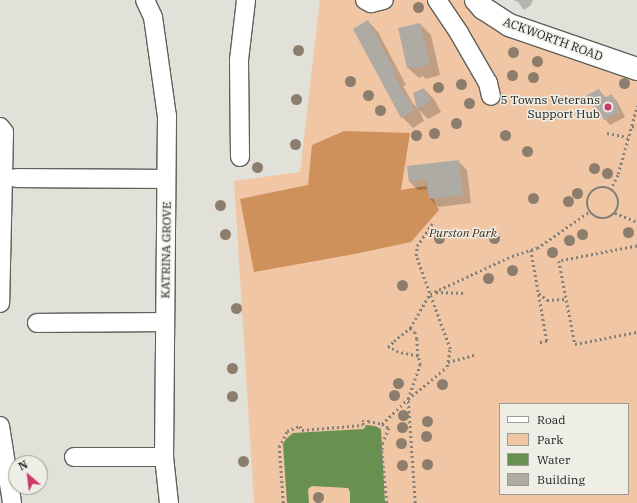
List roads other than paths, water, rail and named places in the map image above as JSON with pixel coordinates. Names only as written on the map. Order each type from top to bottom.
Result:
[{"type":"main road","name":"ACKWORTH ROAD","points":[[476,0],[483,8],[509,25],[637,69]]},
{"type":"street","name":"KATRINA GROVE","points":[[145,0],[153,17],[167,116],[164,457],[169,503]]},
{"type":"street","points":[[240,157],[238,60],[246,0]]},
{"type":"street","points":[[365,0],[371,3],[384,0]]},
{"type":"street","points":[[437,0],[459,33],[488,84],[491,96]]},
{"type":"street","points":[[0,126],[4,132],[0,303]]},
{"type":"street","points":[[16,178],[166,179]]},
{"type":"street","points":[[37,323],[165,322]]},
{"type":"street","points":[[0,426],[12,503]]},
{"type":"street","points":[[74,457],[164,457]]},
{"type":"water","points":[[366,425],[375,426],[381,429],[385,503],[350,503],[350,492],[348,488],[312,486],[308,489],[309,503],[287,503],[283,444],[286,439],[293,433],[364,429]]},
{"type":"place","name":"5 Towns Veterans Support Hub","points":[[608,107]]},
{"type":"park label","name":"Purston Park","points":[[463,233]]}]
